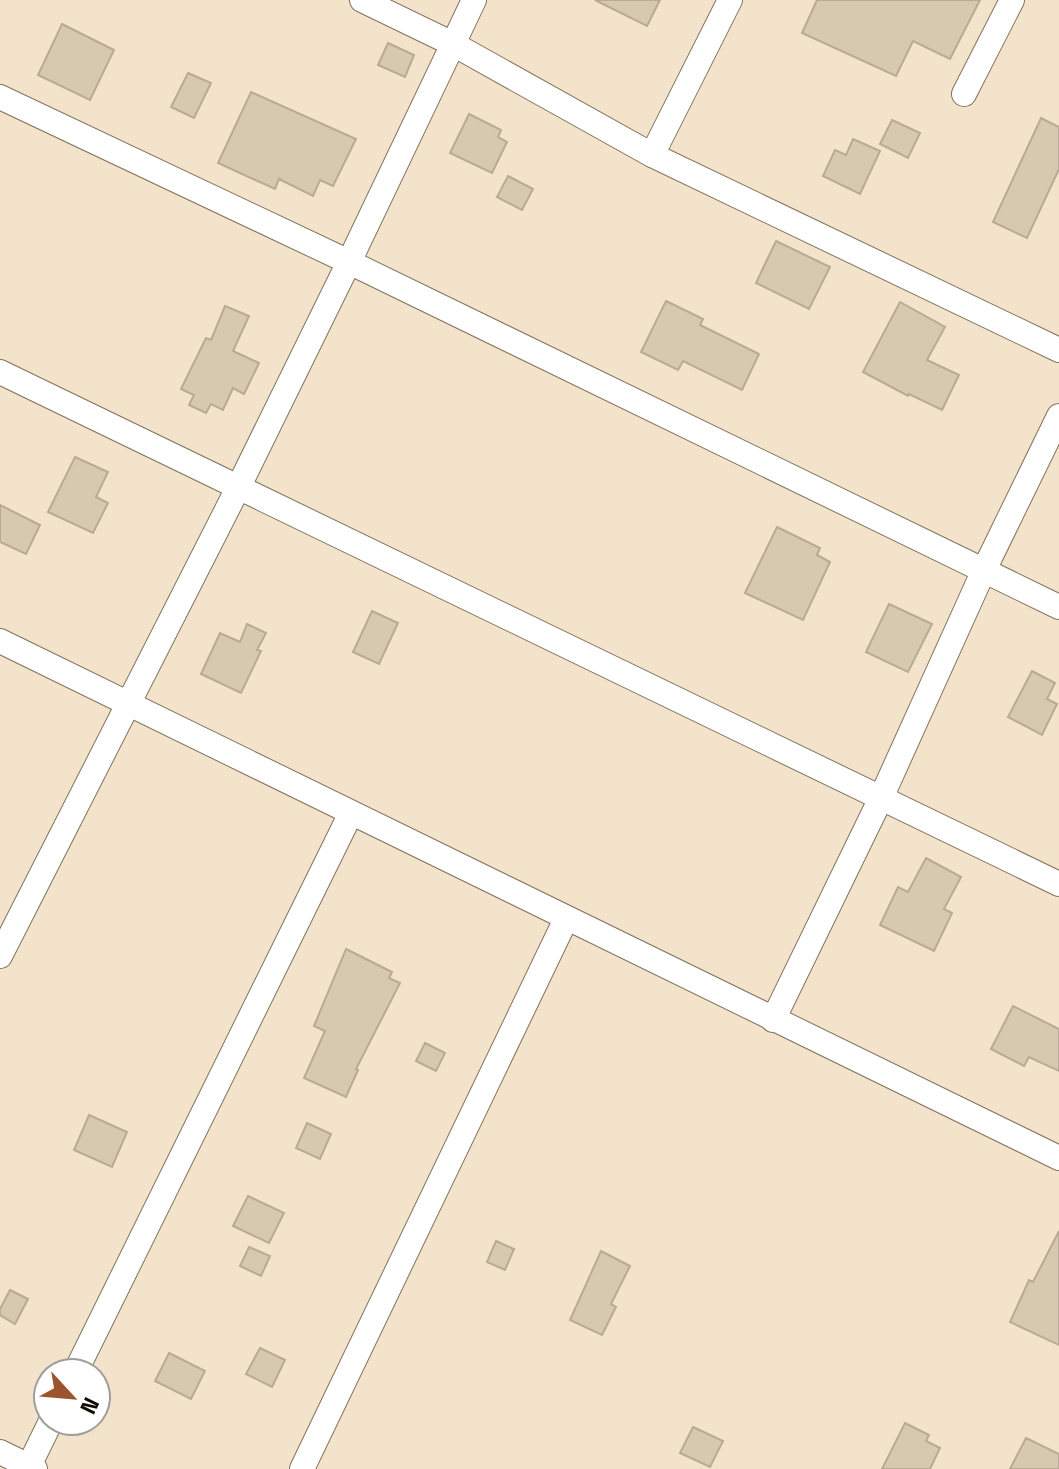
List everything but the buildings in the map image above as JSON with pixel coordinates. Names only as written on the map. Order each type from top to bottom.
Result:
[{"type":"street","points":[[362,0],[453,44],[652,155],[1059,350]]},
{"type":"street","points":[[0,956],[238,488],[474,0]]},
{"type":"street","points":[[652,155],[730,0]]},
{"type":"street","points":[[964,94],[1012,0]]},
{"type":"street","points":[[0,97],[349,262],[1059,607]]},
{"type":"street","points":[[0,372],[1059,884]]},
{"type":"street","points":[[773,1020],[881,798],[984,570],[1059,416]]},
{"type":"street","points":[[0,641],[1059,1158]]},
{"type":"street","points":[[83,1357],[351,813]]},
{"type":"street","points":[[302,1469],[566,919]]},
{"type":"street","points":[[0,1452],[32,1468],[45,1437]]}]
